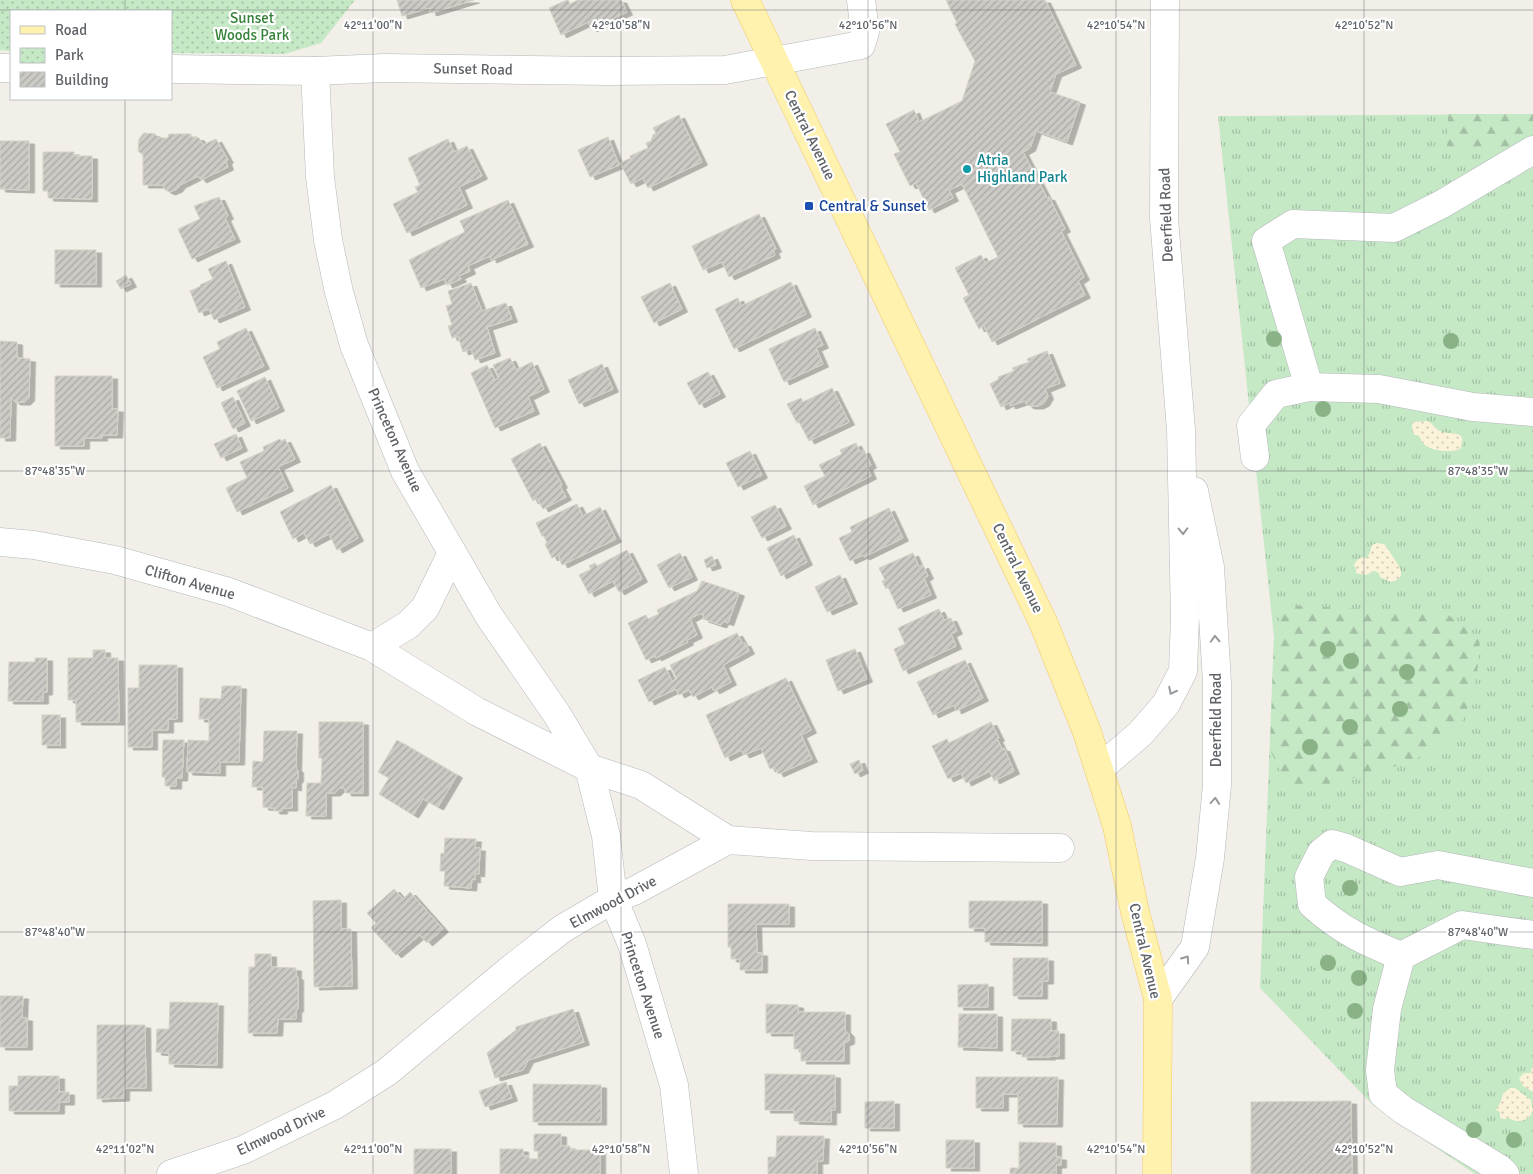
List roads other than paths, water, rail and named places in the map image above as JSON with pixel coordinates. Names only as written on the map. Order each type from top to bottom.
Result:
[{"type":"main road","name":"Central Avenue","points":[[745,0],[1044,622],[1087,732],[1117,826],[1135,912],[1158,999],[1157,1174]]},
{"type":"street","name":"Sunset Road","points":[[172,70],[315,71],[385,68],[607,71],[725,70],[860,45],[866,32],[861,0]]},
{"type":"street","name":"Deerfield Road","points":[[1099,769],[1140,734],[1166,704],[1183,671],[1181,430],[1164,218],[1165,0]]},
{"type":"street","name":"Princeton Avenue","points":[[315,71],[320,177],[328,240],[354,345],[405,471],[489,616],[556,713],[589,768],[606,836],[613,899],[632,944],[674,1085],[684,1174]]},
{"type":"street","points":[[1309,387],[1266,241],[1293,224],[1394,228],[1442,204],[1533,150]]},
{"type":"street","points":[[1255,457],[1251,425],[1276,394],[1309,387],[1379,389],[1473,407],[1533,412]]},
{"type":"street","name":"Deerfield Road","points":[[1158,999],[1195,947],[1210,858],[1217,785],[1217,684],[1210,567],[1181,430]]},
{"type":"street","name":"Clifton Avenue","points":[[0,542],[34,545],[115,560],[229,592],[372,647],[476,711],[589,768]]},
{"type":"street","points":[[372,647],[408,625],[425,608],[452,553]]},
{"type":"street","points":[[589,768],[640,785],[728,840],[812,846],[1060,848]]},
{"type":"street","name":"Elmwood Drive","points":[[171,1174],[243,1150],[335,1105],[388,1072],[512,968],[562,929],[613,899],[634,891],[728,840]]},
{"type":"street","points":[[1533,883],[1438,865],[1400,872],[1346,848],[1332,844],[1321,853],[1309,877],[1312,904],[1329,920],[1374,946],[1401,956],[1462,925],[1533,935]]},
{"type":"street","points":[[1401,956],[1387,1009],[1380,1070],[1383,1094],[1403,1110],[1500,1169],[1505,1174]]},
{"type":"place","name":"Atria Highland Park","points":[[967,169]]},
{"type":"place","name":"Central & Sunset","points":[[809,206]]},
{"type":"park label","name":"Sunset Woods Park","points":[[252,26]]}]
